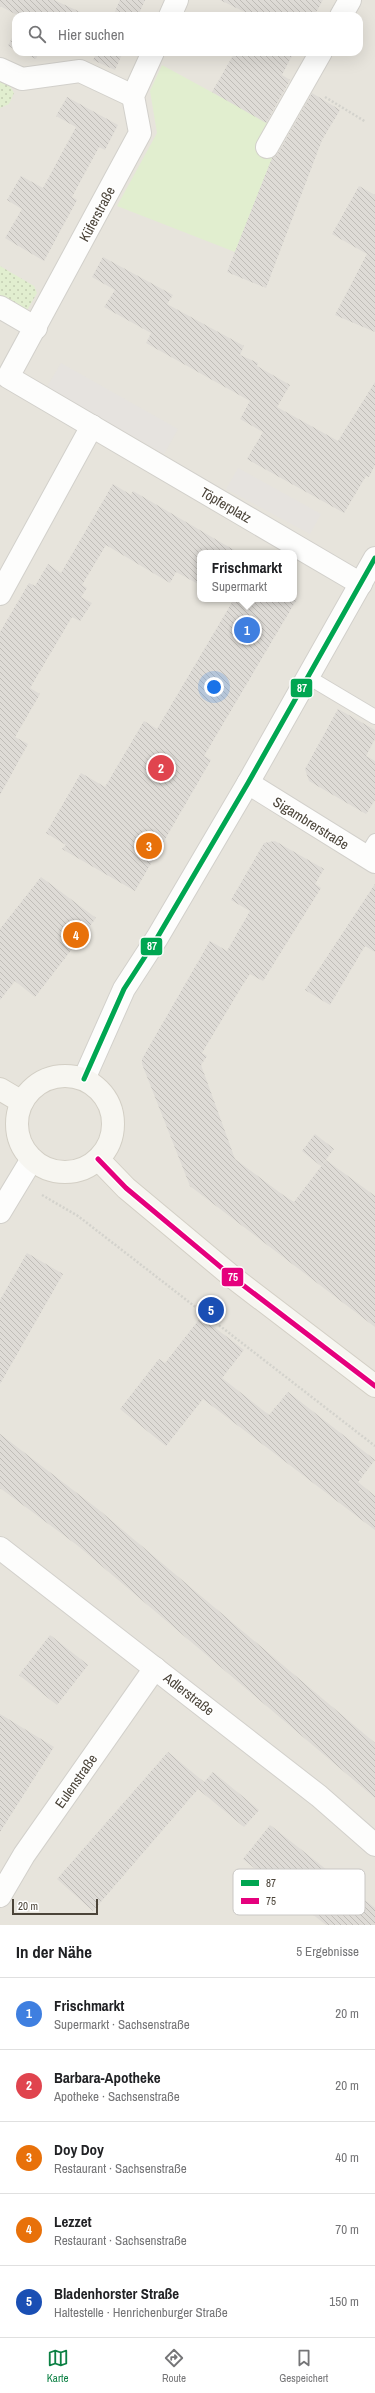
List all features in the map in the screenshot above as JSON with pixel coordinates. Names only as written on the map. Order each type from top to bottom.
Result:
[{"type":"main road","points":[[67,1075],[84,1079],[100,1090],[110,1106],[114,1125],[109,1144],[98,1159],[83,1169],[65,1172],[47,1168],[32,1159],[20,1142],[16,1122],[22,1102],[33,1087],[49,1078],[67,1075]]},
{"type":"main road","points":[[0,1089],[22,1102]]},
{"type":"main road","points":[[98,1159],[126,1188],[235,1279],[375,1386]]},
{"type":"street","points":[[172,12],[177,0]]},
{"type":"street","points":[[343,12],[350,0]]},
{"type":"street","points":[[0,68],[22,79],[80,71],[133,96],[151,56]]},
{"type":"street","points":[[267,147],[318,56]]},
{"type":"street","name":"Küferstraße","points":[[37,404],[8,377],[36,328],[140,133],[133,96]]},
{"type":"street","points":[[0,307],[36,328]]},
{"type":"street","name":"Töpferplatz","points":[[37,404],[92,426],[360,584]]},
{"type":"street","points":[[0,594],[56,478],[92,426]]},
{"type":"street","points":[[84,1079],[124,989],[157,938],[248,783],[375,558]]},
{"type":"street","name":"Sigambrerstraße","points":[[248,783],[372,853]]},
{"type":"street","points":[[0,1212],[32,1159]]},
{"type":"street","name":"Adlerstraße","points":[[0,1548],[319,1796],[375,1844]]},
{"type":"street","name":"Eulenstraße","points":[[0,1896],[24,1855],[155,1668]]},
{"type":"lane","points":[[308,677],[375,717]]},
{"type":"path","points":[[303,83],[366,122]]},
{"type":"path","points":[[18,1181],[78,1216],[375,1446]]},
{"type":"shaded area","points":[[0,0],[375,0],[375,1925],[0,1925]]},
{"type":"shaded area","points":[[61,363],[178,429],[164,454],[47,387]]},
{"type":"shaded area","points":[[238,468],[321,514],[310,534],[226,489]]},
{"type":"green space","points":[[162,65],[274,126],[279,141],[235,252],[117,206],[157,133],[150,91]]},
{"type":"green space","points":[[0,81],[10,86],[14,93],[9,104],[0,108]]},
{"type":"green space","points":[[0,266],[34,286],[37,293],[26,312],[0,297]]},
{"type":"building","points":[[0,0],[54,0],[80,12],[12,12],[0,6]]},
{"type":"building","points":[[120,0],[145,0],[140,12],[115,12]]},
{"type":"building","points":[[220,0],[323,0],[316,12],[245,12]]},
{"type":"building","points":[[12,38],[12,48],[8,46]]},
{"type":"building","points":[[30,56],[37,56],[36,59]]},
{"type":"building","points":[[95,56],[121,56],[115,70],[93,60]]},
{"type":"building","points":[[233,56],[292,56],[282,75],[290,80],[266,123],[212,92]]},
{"type":"building","points":[[312,93],[340,110],[322,140],[266,288],[227,272],[272,158],[278,153]]},
{"type":"building","points":[[67,97],[118,125],[105,150],[99,147],[72,197],[77,200],[44,261],[5,238],[22,209],[7,200],[21,176],[43,188],[76,127],[56,116]]},
{"type":"building","points":[[359,186],[375,195],[375,332],[335,315],[367,254],[332,234]]},
{"type":"building","points":[[103,257],[173,295],[167,304],[244,346],[240,355],[258,363],[257,366],[290,385],[277,407],[338,441],[375,382],[375,465],[369,477],[366,476],[344,513],[247,459],[263,432],[240,419],[250,401],[146,343],[151,333],[104,307],[115,290],[92,277]]},
{"type":"building","points":[[113,484],[131,495],[133,491],[234,550],[197,550],[197,583],[176,572],[170,583],[106,545],[82,585],[87,588],[81,597],[92,603],[80,621],[72,617],[30,688],[40,694],[15,737],[28,744],[0,795],[0,632],[29,583],[35,586],[48,564],[61,573]]},
{"type":"building","points":[[232,602],[295,602],[204,756],[211,760],[135,891],[62,849],[66,845],[46,833],[81,773],[105,787],[144,721],[157,729]]},
{"type":"building","points":[[338,709],[375,730],[375,739],[366,756],[375,761],[375,800],[366,814],[309,781],[305,769]]},
{"type":"building","points":[[275,841],[324,869],[315,884],[321,888],[263,981],[250,974],[202,1053],[207,1056],[201,1065],[235,1159],[294,1202],[326,1160],[375,1196],[375,1327],[190,1186],[142,1064],[142,1059],[210,941],[227,951],[250,911],[231,900],[264,843]]},
{"type":"building","points":[[41,877],[96,918],[35,997],[15,981],[0,1000],[0,929]]},
{"type":"building","points":[[375,884],[375,952],[365,946],[330,1005],[305,990]]},
{"type":"building","points":[[315,1134],[334,1149],[321,1166],[302,1151]]},
{"type":"building","points":[[27,1253],[63,1274],[0,1384],[0,1300]]},
{"type":"building","points":[[201,1317],[244,1350],[222,1378],[269,1415],[288,1392],[375,1460],[358,1482],[375,1496],[375,1530],[203,1399],[166,1446],[120,1409],[159,1359],[165,1363]]},
{"type":"building","points":[[0,1434],[99,1510],[375,1743],[375,1798],[77,1545],[0,1488]]},
{"type":"building","points":[[50,1635],[88,1665],[57,1705],[19,1675]]},
{"type":"building","points":[[0,1714],[54,1747],[0,1832]]},
{"type":"building","points":[[168,1752],[204,1782],[93,1911],[57,1879]]},
{"type":"building","points":[[213,1772],[259,1810],[244,1827],[198,1789]]},
{"type":"building","points":[[270,1825],[326,1869],[256,1869],[243,1859]]},
{"type":"building","points":[[365,1900],[375,1908],[375,1925],[326,1925],[313,1915],[365,1915]]},
{"type":"transit line","name":"87","points":[[84,1079],[124,989],[157,938],[248,783],[375,558]]},
{"type":"transit line","name":"75","points":[[98,1159],[126,1188],[235,1279],[375,1386]]},
{"type":"place","name":"Frischmarkt","points":[[247,630]]},
{"type":"place","name":"Barbara-Apotheke","points":[[161,768]]},
{"type":"place","name":"Doy Doy","points":[[149,846]]},
{"type":"place","name":"Lezzet","points":[[76,935]]},
{"type":"place","name":"Bladenhorster Straße","points":[[211,1310]]}]
